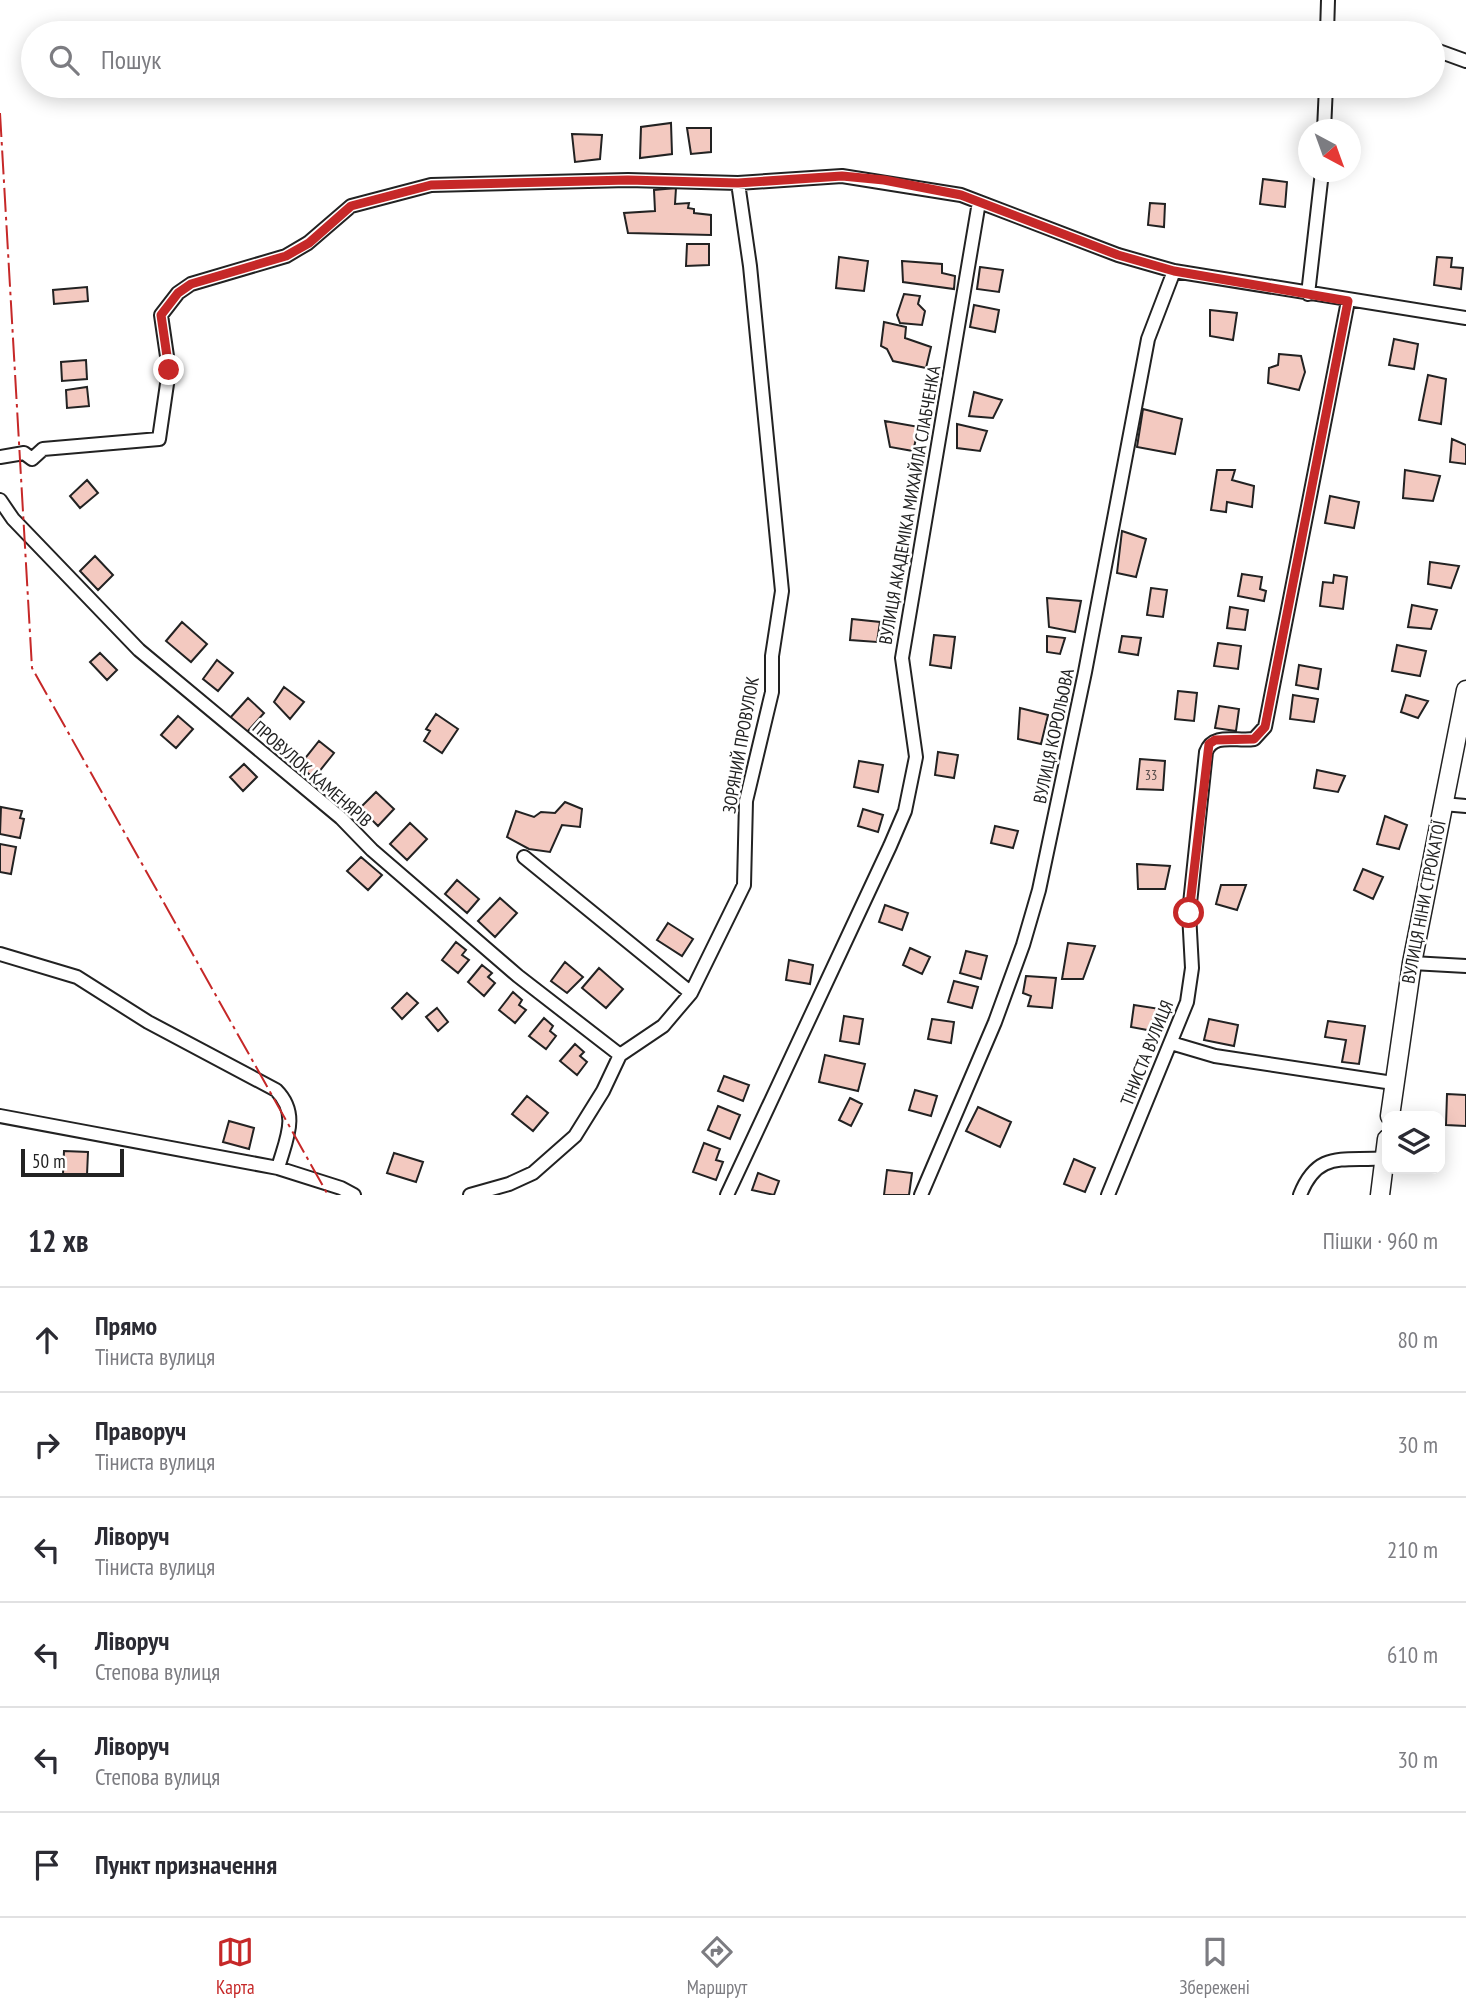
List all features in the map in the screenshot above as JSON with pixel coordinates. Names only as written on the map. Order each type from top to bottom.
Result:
[{"type":"street","points":[[1327,21],[1328,0]]},
{"type":"street","points":[[1445,53],[1466,61]]},
{"type":"street","points":[[1324,119],[1325,98]]},
{"type":"street","points":[[0,457],[14,457],[24,453],[32,458],[43,449],[159,439],[169,370],[161,315],[168,304],[191,284],[286,256],[309,243],[351,206],[431,185],[628,180],[738,183],[842,176],[938,190],[979,201],[1118,255],[1174,271],[1466,318]]},
{"type":"street","points":[[1308,294],[1321,182]]},
{"type":"street","name":"ЗОРЯНИЙ ПРОВУЛОК","points":[[620,1055],[663,1026],[691,993],[744,885],[746,801],[772,692],[772,656],[782,592],[750,266],[738,183]]},
{"type":"street","name":"ВУЛИЦЯ АКАДЕМІКА МИХАЙЛА СЛАБЧЕНКА","points":[[727,1195],[890,846],[912,783],[916,757],[902,658],[979,201]]},
{"type":"street","name":"ВУЛИЦЯ КОРОЛЬОВА","points":[[921,1195],[995,1022],[1023,945],[1039,890],[1085,672],[1148,339],[1174,271]]},
{"type":"street","name":"ТІНИСТА ВУЛИЦЯ","points":[[1108,1195],[1187,1002],[1192,968],[1189,913],[1206,752],[1209,744],[1215,740],[1254,739],[1265,727],[1348,301]]},
{"type":"street","name":"ПРОВУЛОК КАМЕНЯРІВ","points":[[0,500],[13,519],[139,650],[341,818],[372,850],[518,975],[620,1055]]},
{"type":"street","name":"ВУЛИЦЯ НІНИ СТРОКАТОЇ","points":[[1390,1111],[1412,963],[1466,690]]},
{"type":"street","points":[[1443,804],[1466,806]]},
{"type":"street","points":[[524,857],[691,993]]},
{"type":"street","points":[[0,954],[77,977],[148,1022],[276,1090],[285,1098],[292,1119],[278,1168]]},
{"type":"street","points":[[1412,963],[1466,966]]},
{"type":"street","points":[[1171,1044],[1215,1056],[1393,1083]]},
{"type":"street","points":[[470,1195],[533,1173],[563,1149],[603,1091],[620,1055]]},
{"type":"street","points":[[0,1116],[278,1168],[341,1188],[354,1195]]},
{"type":"street","points":[[1300,1195],[1307,1177],[1319,1166],[1333,1159],[1382,1158]]},
{"type":"street","points":[[1380,1195],[1383,1174]]},
{"type":"building","points":[[671,123],[672,154],[640,158],[641,127]]},
{"type":"building","points":[[687,128],[711,128],[711,152],[691,154]]},
{"type":"building","points":[[572,134],[602,135],[600,159],[575,162]]},
{"type":"building","points":[[1263,179],[1287,182],[1285,207],[1260,204]]},
{"type":"building","points":[[676,188],[675,204],[689,203],[688,208],[694,209],[694,213],[711,215],[711,235],[628,233],[624,213],[655,211],[654,190]]},
{"type":"building","points":[[1150,203],[1165,204],[1164,227],[1148,225]]},
{"type":"building","points":[[687,244],[709,244],[709,265],[686,266]]},
{"type":"building","points":[[839,257],[868,261],[864,291],[836,288]]},
{"type":"building","points":[[1437,257],[1452,258],[1451,267],[1463,268],[1461,289],[1434,285]]},
{"type":"building","points":[[902,261],[942,264],[942,273],[955,276],[954,289],[903,282]]},
{"type":"building","points":[[980,267],[1003,270],[999,292],[977,289]]},
{"type":"building","points":[[87,287],[88,301],[54,304],[53,290]]},
{"type":"building","points":[[904,294],[920,296],[918,304],[925,311],[922,325],[900,323],[897,315]]},
{"type":"building","points":[[974,305],[999,310],[995,332],[970,327]]},
{"type":"building","points":[[1210,310],[1237,313],[1233,340],[1210,336]]},
{"type":"building","points":[[884,322],[906,327],[905,338],[931,347],[926,368],[893,361],[887,349],[881,346]]},
{"type":"building","points":[[1394,339],[1418,344],[1414,369],[1389,365]]},
{"type":"building","points":[[1279,354],[1301,356],[1305,372],[1299,390],[1268,383],[1269,368],[1278,365]]},
{"type":"building","points":[[86,360],[87,379],[62,381],[61,362]]},
{"type":"building","points":[[1428,375],[1446,379],[1441,424],[1419,420]]},
{"type":"building","points":[[87,387],[89,406],[67,408],[66,390]]},
{"type":"building","points":[[974,392],[1002,400],[993,418],[969,416]]},
{"type":"building","points":[[1143,409],[1182,419],[1175,454],[1137,447]]},
{"type":"building","points":[[885,421],[919,427],[913,451],[890,447]]},
{"type":"building","points":[[957,424],[987,431],[980,451],[957,448]]},
{"type":"building","points":[[1452,439],[1466,445],[1466,464],[1450,462]]},
{"type":"building","points":[[1217,470],[1235,470],[1232,480],[1254,486],[1252,507],[1227,502],[1226,512],[1211,510]]},
{"type":"building","points":[[1405,470],[1440,476],[1433,501],[1403,498]]},
{"type":"building","points":[[87,480],[98,493],[80,508],[70,496]]},
{"type":"building","points":[[1330,496],[1359,502],[1354,528],[1325,523]]},
{"type":"building","points":[[1122,531],[1146,539],[1136,577],[1117,573]]},
{"type":"building","points":[[95,556],[113,575],[98,590],[80,571]]},
{"type":"building","points":[[1430,562],[1459,566],[1451,588],[1428,584]]},
{"type":"building","points":[[1242,574],[1262,577],[1260,589],[1266,591],[1264,601],[1238,596]]},
{"type":"building","points":[[1334,575],[1347,577],[1343,609],[1320,606],[1323,582],[1333,583]]},
{"type":"building","points":[[1151,588],[1167,590],[1163,617],[1147,615]]},
{"type":"building","points":[[1047,598],[1081,601],[1075,632],[1049,627]]},
{"type":"building","points":[[1412,605],[1437,610],[1431,629],[1408,627]]},
{"type":"building","points":[[1230,607],[1248,610],[1245,630],[1227,628]]},
{"type":"building","points":[[852,619],[880,622],[877,642],[850,640]]},
{"type":"building","points":[[182,622],[207,644],[191,662],[166,641]]},
{"type":"building","points":[[934,635],[955,637],[951,668],[930,665]]},
{"type":"building","points":[[1047,636],[1065,638],[1060,654],[1047,652]]},
{"type":"building","points":[[1122,636],[1141,638],[1138,655],[1119,652]]},
{"type":"building","points":[[1218,643],[1241,646],[1238,669],[1214,666]]},
{"type":"building","points":[[1397,645],[1426,651],[1420,676],[1392,671]]},
{"type":"building","points":[[100,653],[117,670],[107,680],[90,662]]},
{"type":"building","points":[[217,660],[233,673],[218,691],[203,679]]},
{"type":"building","points":[[1299,665],[1321,669],[1318,689],[1296,685]]},
{"type":"building","points":[[284,687],[304,702],[290,719],[274,702]]},
{"type":"building","points":[[1178,691],[1197,693],[1194,721],[1175,719]]},
{"type":"building","points":[[1293,695],[1318,699],[1314,722],[1290,719]]},
{"type":"building","points":[[1406,695],[1428,701],[1418,718],[1401,712]]},
{"type":"building","points":[[248,698],[264,713],[247,732],[230,718]]},
{"type":"building","points":[[1219,706],[1239,709],[1236,731],[1215,728]]},
{"type":"building","points":[[1020,708],[1048,715],[1041,744],[1018,739]]},
{"type":"building","points":[[436,714],[458,729],[442,753],[424,741],[430,731],[426,729]]},
{"type":"building","points":[[178,716],[193,729],[176,748],[161,735]]},
{"type":"building","points":[[319,741],[334,753],[314,778],[299,766]]},
{"type":"building","points":[[938,752],[958,755],[954,778],[935,775]]},
{"type":"building","points":[[1140,759],[1165,761],[1163,790],[1137,789]]},
{"type":"building","points":[[859,761],[883,765],[878,792],[854,787]]},
{"type":"building","points":[[244,764],[257,777],[243,791],[230,777]]},
{"type":"building","points":[[1317,770],[1345,776],[1338,792],[1314,788]]},
{"type":"building","points":[[376,792],[394,809],[378,826],[360,808]]},
{"type":"building","points":[[565,802],[582,809],[580,827],[562,825],[550,852],[529,849],[507,837],[516,811],[534,817],[541,812],[555,813]]},
{"type":"building","points":[[1,807],[22,811],[20,818],[24,819],[20,838],[0,834]]},
{"type":"building","points":[[863,809],[883,815],[878,832],[858,826]]},
{"type":"building","points":[[1385,816],[1407,825],[1399,849],[1377,844]]},
{"type":"building","points":[[410,823],[427,839],[407,860],[390,844]]},
{"type":"building","points":[[995,826],[1018,831],[1013,848],[991,843]]},
{"type":"building","points":[[0,844],[16,847],[11,874],[0,872]]},
{"type":"building","points":[[361,857],[382,875],[368,890],[347,871]]},
{"type":"building","points":[[1137,864],[1170,866],[1165,889],[1138,889]]},
{"type":"building","points":[[1363,869],[1383,877],[1373,899],[1354,890]]},
{"type":"building","points":[[457,880],[479,899],[467,913],[445,894]]},
{"type":"building","points":[[1221,885],[1246,885],[1237,910],[1216,904]]},
{"type":"building","points":[[500,898],[517,913],[495,937],[478,921]]},
{"type":"building","points":[[885,905],[908,913],[902,930],[879,922]]},
{"type":"building","points":[[668,923],[693,939],[682,956],[657,940]]},
{"type":"building","points":[[456,942],[466,950],[462,955],[469,960],[458,973],[442,960]]},
{"type":"building","points":[[1068,943],[1095,946],[1083,979],[1062,979]]},
{"type":"building","points":[[910,948],[930,957],[922,974],[903,965]]},
{"type":"building","points":[[966,951],[987,956],[981,979],[960,973]]},
{"type":"building","points":[[789,960],[813,965],[810,984],[786,980]]},
{"type":"building","points":[[565,962],[583,977],[567,993],[551,981]]},
{"type":"building","points":[[482,965],[492,973],[488,977],[495,983],[484,996],[468,982]]},
{"type":"building","points":[[599,968],[623,989],[606,1008],[582,988]]},
{"type":"building","points":[[1026,976],[1056,978],[1052,1008],[1028,1006],[1031,996],[1023,993]]},
{"type":"building","points":[[954,981],[978,987],[972,1008],[948,1002]]},
{"type":"building","points":[[513,992],[522,1000],[519,1005],[526,1010],[515,1023],[499,1010]]},
{"type":"building","points":[[407,993],[418,1003],[402,1019],[392,1008]]},
{"type":"building","points":[[1134,1005],[1160,1009],[1158,1032],[1131,1027]]},
{"type":"building","points":[[437,1008],[448,1022],[438,1031],[426,1017]]},
{"type":"building","points":[[844,1016],[863,1019],[859,1044],[840,1041]]},
{"type":"building","points":[[544,1018],[553,1026],[550,1031],[556,1036],[546,1049],[529,1036]]},
{"type":"building","points":[[932,1019],[954,1022],[951,1043],[928,1039]]},
{"type":"building","points":[[1209,1019],[1238,1025],[1234,1046],[1204,1040]]},
{"type":"building","points":[[1328,1021],[1365,1026],[1359,1064],[1342,1062],[1346,1040],[1325,1037]]},
{"type":"building","points":[[575,1044],[584,1052],[580,1056],[587,1062],[577,1075],[560,1061]]},
{"type":"building","points":[[825,1055],[865,1064],[858,1091],[819,1082]]},
{"type":"building","points":[[724,1076],[749,1085],[743,1101],[718,1091]]},
{"type":"building","points":[[915,1090],[937,1096],[931,1116],[909,1110]]},
{"type":"building","points":[[1447,1094],[1466,1095],[1466,1126],[1446,1125]]},
{"type":"building","points":[[527,1096],[548,1113],[533,1131],[512,1114]]},
{"type":"building","points":[[850,1098],[862,1104],[851,1126],[839,1120]]},
{"type":"building","points":[[718,1106],[740,1115],[730,1139],[708,1130]]},
{"type":"building","points":[[978,1107],[1011,1122],[1000,1147],[966,1131]]},
{"type":"building","points":[[229,1121],[254,1128],[249,1149],[223,1142]]},
{"type":"building","points":[[704,1143],[720,1149],[716,1160],[723,1162],[716,1180],[693,1172]]},
{"type":"building","points":[[64,1151],[88,1152],[87,1175],[63,1174]]},
{"type":"building","points":[[394,1153],[423,1162],[416,1182],[387,1173]]},
{"type":"building","points":[[1074,1159],[1095,1168],[1085,1192],[1064,1184]]},
{"type":"building","points":[[887,1170],[912,1173],[909,1195],[884,1195]]},
{"type":"building","points":[[758,1173],[779,1181],[774,1195],[752,1190]]},
{"type":"power","points":[[0,113],[32,668],[328,1195]]},
{"type":"route","points":[[169,370],[161,315],[178,293],[209,277],[286,256],[309,243],[351,206],[431,185],[628,180],[738,183],[842,176],[884,180],[961,195],[1118,255],[1174,271],[1348,301],[1265,727],[1254,739],[1223,739],[1209,744],[1189,913]]}]
